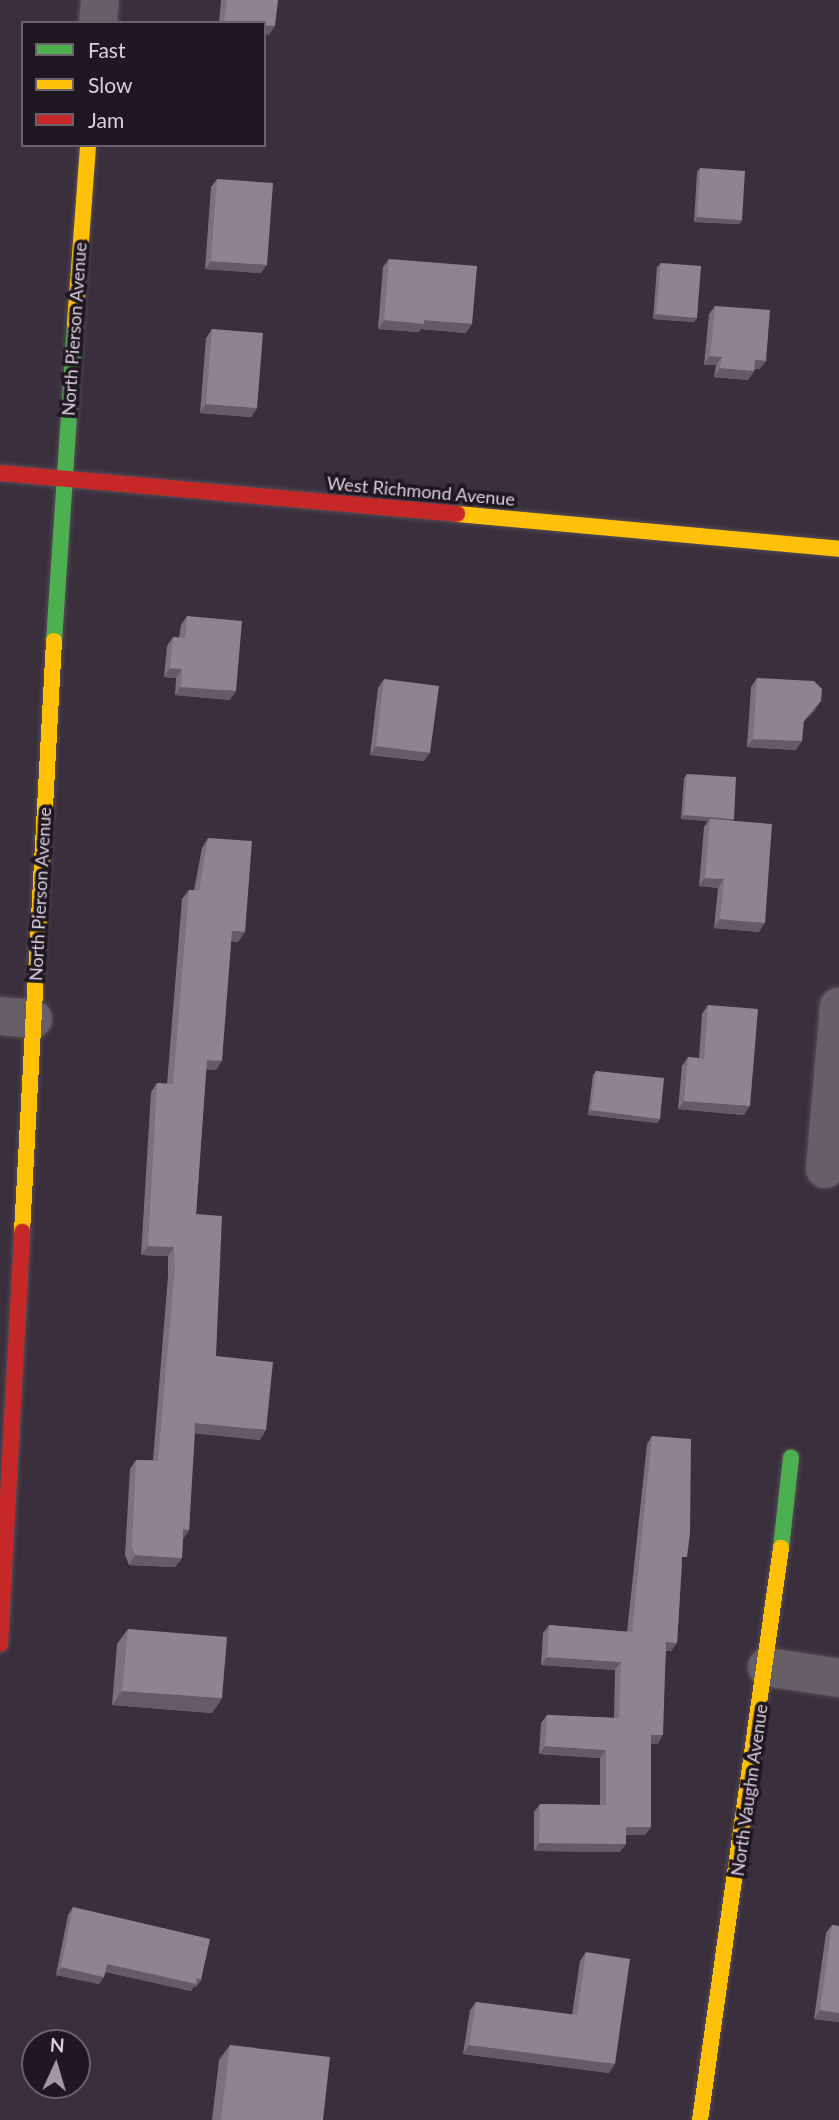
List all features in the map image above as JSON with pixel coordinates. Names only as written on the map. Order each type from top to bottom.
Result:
[{"type":"street","points":[[98,21],[100,0]]},
{"type":"street","name":"North Pierson Avenue","points":[[0,1644],[16,1017],[63,478],[88,147]]},
{"type":"street","name":"West Richmond Avenue","points":[[0,473],[839,549]]},
{"type":"street","points":[[825,1169],[839,1007]]},
{"type":"street","name":"North Vaughn Avenue","points":[[700,2120],[767,1667],[791,1458]]},
{"type":"street","points":[[767,1667],[839,1678]]},
{"type":"building","points":[[227,0],[278,0],[275,26],[266,25],[266,21],[224,21]]},
{"type":"building","points":[[700,168],[745,171],[742,220],[697,217]]},
{"type":"building","points":[[217,179],[273,183],[267,265],[211,261]]},
{"type":"building","points":[[389,259],[477,266],[472,324],[424,320],[424,324],[384,320]]},
{"type":"building","points":[[661,263],[701,266],[697,318],[656,314]]},
{"type":"building","points":[[715,306],[770,310],[766,361],[755,360],[754,371],[720,368],[722,357],[710,356]]},
{"type":"building","points":[[212,329],[263,333],[257,408],[206,404]]},
{"type":"building","points":[[187,616],[242,621],[236,691],[181,687],[182,669],[170,668],[173,637],[185,638]]},
{"type":"building","points":[[757,678],[814,681],[822,689],[821,701],[804,720],[802,741],[753,739]]},
{"type":"building","points":[[384,679],[439,686],[430,753],[376,746]]},
{"type":"building","points":[[687,774],[736,777],[734,819],[684,815]]},
{"type":"building","points":[[710,819],[772,824],[765,923],[720,919],[724,879],[705,878]]},
{"type":"building","points":[[208,838],[252,841],[245,932],[232,931],[222,1061],[207,1060],[196,1214],[222,1216],[216,1356],[273,1362],[266,1430],[195,1423],[189,1530],[183,1529],[182,1558],[135,1555],[132,1546],[136,1460],[158,1461],[175,1266],[174,1247],[148,1246],[157,1083],[173,1084],[189,890],[199,891]]},
{"type":"building","points":[[708,1005],[758,1009],[750,1106],[684,1101],[688,1057],[704,1059]]},
{"type":"building","points":[[596,1071],[664,1078],[660,1119],[591,1110]]},
{"type":"building","points":[[652,1436],[691,1439],[690,1533],[687,1557],[682,1557],[677,1643],[666,1642],[663,1735],[651,1735],[651,1827],[626,1827],[626,1844],[539,1843],[540,1804],[606,1805],[606,1750],[545,1746],[547,1715],[619,1718],[621,1662],[547,1657],[549,1625],[632,1632]]},
{"type":"building","points":[[128,1629],[227,1637],[222,1698],[122,1691]]},
{"type":"building","points":[[73,1907],[210,1939],[201,1980],[197,1978],[196,1984],[107,1964],[104,1977],[61,1967]]},
{"type":"building","points":[[832,1925],[839,1926],[839,2013],[820,2010]]},
{"type":"building","points":[[586,1952],[630,1959],[615,2064],[469,2045],[476,2002],[577,2015]]},
{"type":"building","points":[[230,2045],[330,2057],[323,2120],[221,2120]]},
{"type":"traffic: fast","points":[[54,641],[75,323]]},
{"type":"traffic: fast","points":[[781,1548],[791,1458]]},
{"type":"traffic: slow","points":[[75,323],[88,147]]},
{"type":"traffic: slow","points":[[457,514],[839,549]]},
{"type":"traffic: slow","points":[[22,1232],[54,641]]},
{"type":"traffic: slow","points":[[700,2120],[781,1548]]},
{"type":"traffic: jam","points":[[0,473],[457,514]]},
{"type":"traffic: jam","points":[[0,1644],[22,1232]]}]
